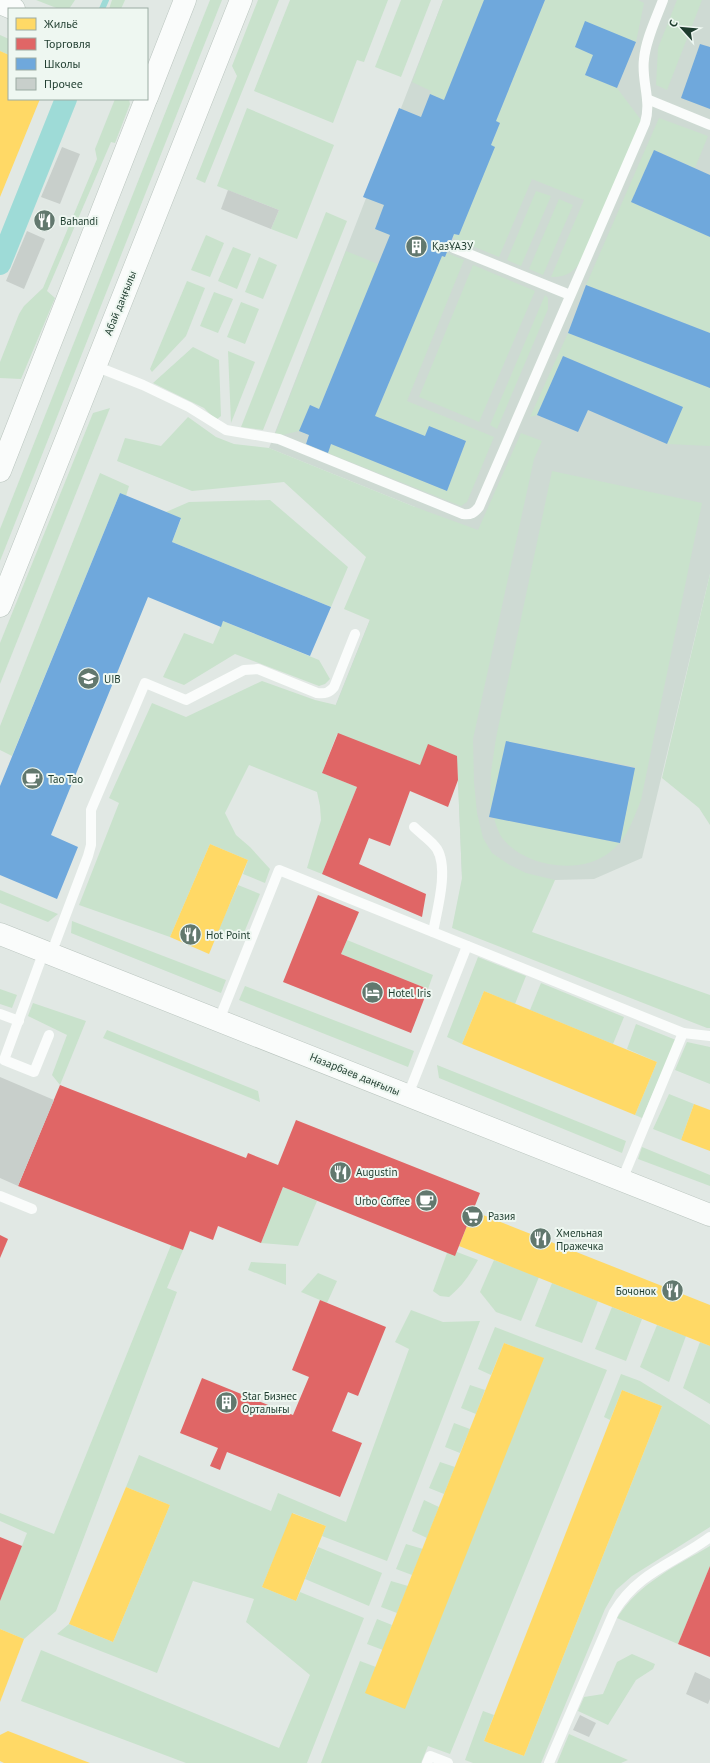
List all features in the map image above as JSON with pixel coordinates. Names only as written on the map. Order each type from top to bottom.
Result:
[{"type":"main road","points":[[148,92],[153,64],[185,0]]},
{"type":"main road","name":"Абай даңғылы","points":[[0,606],[240,0]]},
{"type":"main road","points":[[0,3],[12,8]]},
{"type":"main road","points":[[0,471],[146,100]]},
{"type":"main road","name":"Назарбаев даңғылы","points":[[0,934],[710,1215]]},
{"type":"lane","points":[[95,366],[143,385],[190,407],[219,427],[226,430],[235,433],[267,436],[279,439],[463,514],[470,515],[478,506],[645,123],[648,112],[648,99],[644,60],[650,36],[663,0]]},
{"type":"lane","points":[[648,99],[710,126]]},
{"type":"lane","points":[[454,248],[570,295]]},
{"type":"lane","points":[[49,1035],[34,1072],[4,1060],[88,856],[91,845],[91,810],[145,683],[186,700],[244,670],[251,668],[258,669],[317,693],[324,694],[330,692],[334,687],[354,634]]},
{"type":"lane","points":[[414,827],[437,849],[442,863],[442,882],[433,932]]},
{"type":"lane","points":[[219,1020],[279,870],[683,1033],[710,1036]]},
{"type":"lane","points":[[408,1095],[468,946]]},
{"type":"lane","points":[[0,1014],[19,1021]]},
{"type":"lane","points":[[622,1180],[683,1033]]},
{"type":"lane","points":[[0,1196],[32,1209]]},
{"type":"lane","points":[[548,1763],[614,1612],[622,1599],[640,1580],[710,1537]]},
{"type":"lane","points":[[427,1763],[430,1756],[448,1763]]},
{"type":"shaded area","points":[[443,0],[710,0],[710,574],[642,858],[594,879],[555,880],[462,878],[457,756],[428,745],[420,765],[326,729],[415,507],[269,448]]},
{"type":"green space","points":[[36,0],[75,0],[70,8],[56,8]]},
{"type":"green space","points":[[112,0],[125,0],[121,8],[109,8]]},
{"type":"green space","points":[[210,0],[222,0],[0,561],[0,529]]},
{"type":"green space","points":[[258,0],[279,0],[205,183],[196,179],[237,76],[232,66]]},
{"type":"green space","points":[[290,0],[388,0],[364,62],[357,60],[333,123],[254,91]]},
{"type":"green space","points":[[401,0],[431,0],[401,77],[375,67]]},
{"type":"green space","points":[[443,0],[484,0],[444,100],[430,94],[431,91],[412,82]]},
{"type":"green space","points":[[545,0],[638,0],[644,3],[636,42],[585,22],[575,47],[593,55],[585,75],[617,88],[641,120],[585,256],[575,269],[563,276],[558,277],[551,277],[584,200],[532,179],[499,257],[453,238],[454,234],[459,235],[494,147],[491,145],[500,123],[496,121]]},
{"type":"green space","points":[[677,0],[702,0],[667,90],[656,85],[658,48]]},
{"type":"green space","points":[[0,35],[8,39],[8,55],[0,51]]},
{"type":"green space","points":[[115,100],[129,100],[130,104],[115,143],[111,142],[47,291],[55,298],[21,379],[0,378],[0,362],[19,314],[24,306],[43,288],[97,159],[95,149]]},
{"type":"green space","points":[[247,108],[334,145],[297,239],[271,229],[279,210],[217,186]]},
{"type":"green space","points":[[659,118],[708,136],[695,168],[654,150],[631,202],[710,237],[710,333],[586,285]]},
{"type":"green space","points":[[536,191],[551,196],[521,266],[507,260]]},
{"type":"green space","points":[[559,199],[573,205],[543,275],[529,269]]},
{"type":"green space","points":[[326,212],[347,221],[263,430],[241,427]]},
{"type":"green space","points":[[206,235],[224,243],[210,277],[191,270]]},
{"type":"green space","points":[[233,247],[251,254],[237,289],[218,281]]},
{"type":"green space","points":[[346,251],[378,264],[319,409],[310,405],[299,431],[274,437]]},
{"type":"green space","points":[[447,253],[464,260],[407,401],[494,437],[467,502],[461,506],[328,453],[331,444],[447,491],[466,441],[429,426],[425,436],[375,416],[442,256],[445,257]]},
{"type":"green space","points":[[259,257],[277,265],[263,299],[245,292]]},
{"type":"green space","points":[[473,265],[535,291],[479,422],[419,397]]},
{"type":"green space","points":[[187,281],[205,288],[186,336],[152,372],[150,369]]},
{"type":"green space","points":[[214,292],[233,299],[218,333],[200,326]]},
{"type":"green space","points":[[545,295],[548,298],[548,309],[497,429],[490,425]]},
{"type":"green space","points":[[241,302],[259,309],[245,344],[227,337]]},
{"type":"green space","points":[[568,333],[710,388],[710,446],[667,444],[682,407],[563,356],[537,415],[530,417]]},
{"type":"green space","points":[[193,347],[219,360],[221,416],[216,420],[204,408],[153,383]]},
{"type":"green space","points":[[228,351],[255,362],[231,423]]},
{"type":"green space","points":[[110,408],[0,684],[0,643],[93,413]]},
{"type":"green space","points":[[188,417],[216,437],[234,444],[269,448],[415,507],[478,530],[521,433],[542,441],[534,459],[473,739],[474,782],[477,813],[483,838],[492,853],[508,864],[526,873],[555,880],[532,932],[710,995],[710,1028],[452,928],[462,878],[457,757],[428,745],[420,765],[337,734],[322,773],[357,787],[322,874],[307,868],[321,820],[317,792],[249,765],[225,813],[236,835],[250,847],[270,869],[265,883],[243,874],[248,860],[210,844],[170,937],[79,905],[119,803],[109,798],[152,703],[186,717],[262,681],[315,700],[336,705],[370,620],[344,609],[366,557],[284,482],[192,491],[117,461],[125,438],[161,446]]},
{"type":"green space","points":[[552,471],[702,503],[641,800],[629,829],[620,842],[635,767],[506,741],[490,811],[491,772],[496,738]]},
{"type":"green space","points":[[100,473],[129,486],[126,496],[120,493],[12,756],[0,750],[0,726]]},
{"type":"green space","points":[[270,500],[348,567],[331,607],[172,542],[181,519],[166,512],[189,502]]},
{"type":"green space","points":[[710,574],[710,825],[699,808],[662,778]]},
{"type":"green space","points":[[223,621],[319,660],[330,679],[325,684],[319,686],[235,654],[184,685],[163,677],[184,633],[213,644]]},
{"type":"green space","points":[[494,818],[619,843],[610,852],[585,864],[570,866],[540,862],[526,857],[504,840]]},
{"type":"green space","points":[[238,885],[260,894],[241,940],[218,931]]},
{"type":"green space","points":[[0,890],[58,914],[48,922],[0,903]]},
{"type":"green space","points":[[72,921],[226,980],[221,993],[71,933]]},
{"type":"green space","points":[[347,940],[433,975],[428,989],[341,954]]},
{"type":"green space","points":[[478,957],[526,976],[515,1004],[484,991],[462,1044],[447,1037]]},
{"type":"green space","points":[[541,983],[624,1017],[613,1044],[530,1010]]},
{"type":"green space","points":[[245,986],[414,1051],[408,1067],[239,1000]]},
{"type":"green space","points":[[0,989],[17,995],[12,1008],[0,1004]]},
{"type":"green space","points":[[33,1003],[86,1021],[60,1085],[52,1075],[67,1035],[28,1016]]},
{"type":"green space","points":[[636,1024],[676,1040],[642,1118],[635,1115],[657,1062],[627,1049]]},
{"type":"green space","points":[[107,1030],[258,1091],[260,1102],[103,1038]]},
{"type":"green space","points":[[687,1042],[710,1047],[710,1084],[675,1070]]},
{"type":"green space","points":[[437,1065],[626,1141],[622,1153],[439,1078]]},
{"type":"green space","points":[[669,1094],[694,1104],[681,1140],[653,1129]]},
{"type":"green space","points":[[642,1147],[710,1175],[710,1186],[638,1159]]},
{"type":"green space","points":[[283,1187],[317,1201],[298,1246],[261,1243]]},
{"type":"green space","points":[[171,1245],[183,1250],[167,1288],[177,1292],[56,1611],[24,1639],[0,1629],[0,1601],[27,1533],[0,1521],[0,1513],[54,1534]]},
{"type":"green space","points":[[457,1252],[478,1260],[472,1271],[454,1293],[449,1297],[440,1296],[433,1291],[447,1253]]},
{"type":"green space","points":[[494,1260],[539,1277],[521,1321],[496,1312],[480,1292]]},
{"type":"green space","points":[[251,1262],[286,1264],[286,1285],[248,1270]]},
{"type":"green space","points":[[318,1273],[337,1281],[327,1303],[301,1292]]},
{"type":"green space","points":[[552,1283],[598,1301],[582,1343],[535,1326]]},
{"type":"green space","points":[[612,1307],[642,1319],[626,1361],[595,1349]]},
{"type":"green space","points":[[411,1310],[443,1322],[480,1321],[387,1561],[322,1536],[326,1526],[293,1513],[262,1587],[296,1601],[300,1592],[364,1618],[307,1763],[186,1763],[21,1701],[41,1650],[279,1748],[310,1675],[246,1622],[254,1599],[193,1581],[157,1673],[57,1634],[69,1624],[113,1642],[170,1505],[126,1487],[139,1455],[271,1511],[278,1493],[346,1522],[409,1349],[395,1342]]},
{"type":"green space","points":[[657,1325],[686,1336],[669,1382],[640,1367]]},
{"type":"green space","points":[[495,1327],[607,1370],[450,1754],[428,1746],[421,1763],[321,1763],[360,1661],[376,1667],[543,1358],[504,1343],[491,1375],[478,1369]]},
{"type":"green space","points":[[700,1342],[710,1346],[710,1404],[683,1388]]},
{"type":"green space","points":[[621,1374],[640,1381],[710,1425],[710,1527],[632,1576],[616,1590],[605,1609],[541,1763],[473,1763],[465,1760],[483,1711],[494,1715],[484,1741],[524,1756],[662,1406],[622,1390],[610,1420],[604,1417]]},
{"type":"green space","points":[[470,1385],[485,1390],[476,1414],[461,1408]]},
{"type":"green space","points":[[454,1423],[470,1429],[460,1453],[445,1447]]},
{"type":"green space","points":[[440,1462],[455,1467],[444,1494],[429,1488]]},
{"type":"green space","points":[[424,1500],[439,1507],[427,1538],[412,1531]]},
{"type":"green space","points":[[406,1544],[423,1549],[412,1575],[396,1569]]},
{"type":"green space","points":[[710,1546],[710,1566],[678,1644],[617,1618],[636,1595],[647,1585],[671,1568]]},
{"type":"green space","points":[[318,1547],[382,1573],[369,1606],[305,1579]]},
{"type":"green space","points":[[391,1581],[408,1586],[397,1613],[381,1607]]},
{"type":"green space","points":[[377,1619],[392,1625],[383,1650],[367,1644]]},
{"type":"green space","points":[[632,1654],[655,1664],[653,1669],[636,1680],[608,1725],[578,1711],[584,1697],[603,1694],[617,1662]]},
{"type":"green space","points":[[569,1734],[628,1760],[621,1763],[557,1763]]},
{"type":"building: Жильё","points":[[0,51],[8,55],[8,100],[40,100],[0,197]]},
{"type":"building: Жильё","points":[[210,844],[248,860],[209,954],[170,937]]},
{"type":"building: Жильё","points":[[484,991],[657,1062],[635,1115],[462,1044]]},
{"type":"building: Жильё","points":[[694,1104],[710,1110],[710,1151],[681,1140]]},
{"type":"building: Жильё","points":[[473,1211],[710,1305],[710,1346],[459,1246]]},
{"type":"building: Жильё","points":[[504,1343],[544,1358],[405,1709],[365,1693]]},
{"type":"building: Жильё","points":[[622,1390],[662,1406],[524,1756],[484,1741]]},
{"type":"building: Жильё","points":[[126,1487],[170,1505],[113,1642],[69,1624]]},
{"type":"building: Жильё","points":[[292,1513],[326,1526],[296,1601],[262,1587]]},
{"type":"building: Жильё","points":[[0,1629],[24,1639],[0,1702]]},
{"type":"building: Жильё","points":[[8,1731],[90,1763],[4,1763],[0,1761],[0,1735]]},
{"type":"building: Торговля","points":[[338,733],[420,765],[428,744],[457,756],[458,780],[448,807],[410,791],[390,846],[369,838],[359,864],[426,894],[422,917],[322,874],[357,787],[322,773]]},
{"type":"building: Торговля","points":[[318,895],[359,912],[341,954],[428,989],[411,1033],[283,982]]},
{"type":"building: Торговля","points":[[60,1085],[246,1158],[248,1153],[278,1165],[296,1120],[480,1193],[455,1256],[283,1187],[261,1243],[218,1226],[213,1240],[190,1231],[183,1250],[18,1186]]},
{"type":"building: Торговля","points":[[0,1235],[8,1239],[0,1258]]},
{"type":"building: Торговля","name":"Star Бизнес Орталығы","points":[[320,1300],[386,1327],[358,1396],[348,1392],[332,1431],[362,1443],[340,1497],[227,1452],[220,1470],[210,1466],[218,1448],[180,1433],[202,1378],[293,1415],[309,1377],[292,1370]]},
{"type":"building: Торговля","points":[[0,1537],[22,1546],[0,1601]]},
{"type":"building: Торговля","points":[[710,1566],[710,1657],[678,1644]]},
{"type":"building: Школы","name":"ҚазҰАЗУ","points":[[484,0],[545,0],[496,121],[500,123],[491,145],[495,147],[459,235],[454,234],[445,257],[442,256],[375,416],[425,436],[429,426],[466,441],[447,491],[331,444],[328,453],[306,444],[309,435],[299,431],[310,405],[319,409],[390,235],[375,229],[384,205],[363,197],[399,108],[421,117],[430,94],[444,100]]},
{"type":"building: Школы","points":[[585,21],[636,42],[617,88],[585,75],[593,55],[575,47]]},
{"type":"building: Школы","points":[[700,44],[710,47],[710,109],[681,98]]},
{"type":"building: Школы","points":[[654,150],[710,175],[710,237],[631,202]]},
{"type":"building: Школы","points":[[586,285],[710,333],[710,388],[568,333]]},
{"type":"building: Школы","points":[[563,356],[683,407],[667,444],[588,410],[578,432],[537,415]]},
{"type":"building: Школы","points":[[120,493],[181,518],[172,542],[331,607],[310,656],[223,621],[221,627],[148,597],[51,835],[78,847],[57,899],[0,875],[0,786]]},
{"type":"building: Школы","points":[[506,741],[635,768],[620,843],[489,817]]},
{"type":"building: Прочее","points":[[62,147],[80,154],[60,204],[41,197]]},
{"type":"building: Прочее","points":[[228,190],[279,210],[271,229],[221,209]]},
{"type":"building: Прочее","points":[[27,231],[45,239],[24,289],[6,281]]},
{"type":"building: Прочее","points":[[0,1077],[54,1100],[18,1186],[0,1178]]},
{"type":"building: Прочее","points":[[695,1672],[710,1679],[710,1699],[708,1704],[686,1694]]},
{"type":"building: Прочее","points":[[580,1715],[596,1723],[589,1737],[573,1730]]},
{"type":"waterway","points":[[102,8],[106,0]]},
{"type":"waterway","points":[[0,264],[66,100]]},
{"type":"place","name":"Bahandi","points":[[45,221]]},
{"type":"place","name":"ҚазҰАЗУ","points":[[417,246]]},
{"type":"place","name":"UIB","points":[[88,679]]},
{"type":"place","name":"Tao Tao","points":[[33,779]]},
{"type":"place","name":"Hot Point","points":[[190,935]]},
{"type":"place","name":"Hotel Iris","points":[[372,993]]},
{"type":"place","name":"Augustin","points":[[341,1172]]},
{"type":"place","name":"Urbo Coffee","points":[[426,1201]]},
{"type":"place","name":"Разия","points":[[473,1216]]},
{"type":"place","name":"Хмельная Пражечка","points":[[541,1239]]},
{"type":"place","name":"Бочонок","points":[[672,1291]]},
{"type":"place","name":"Star Бизнес Орталығы","points":[[227,1402]]}]
